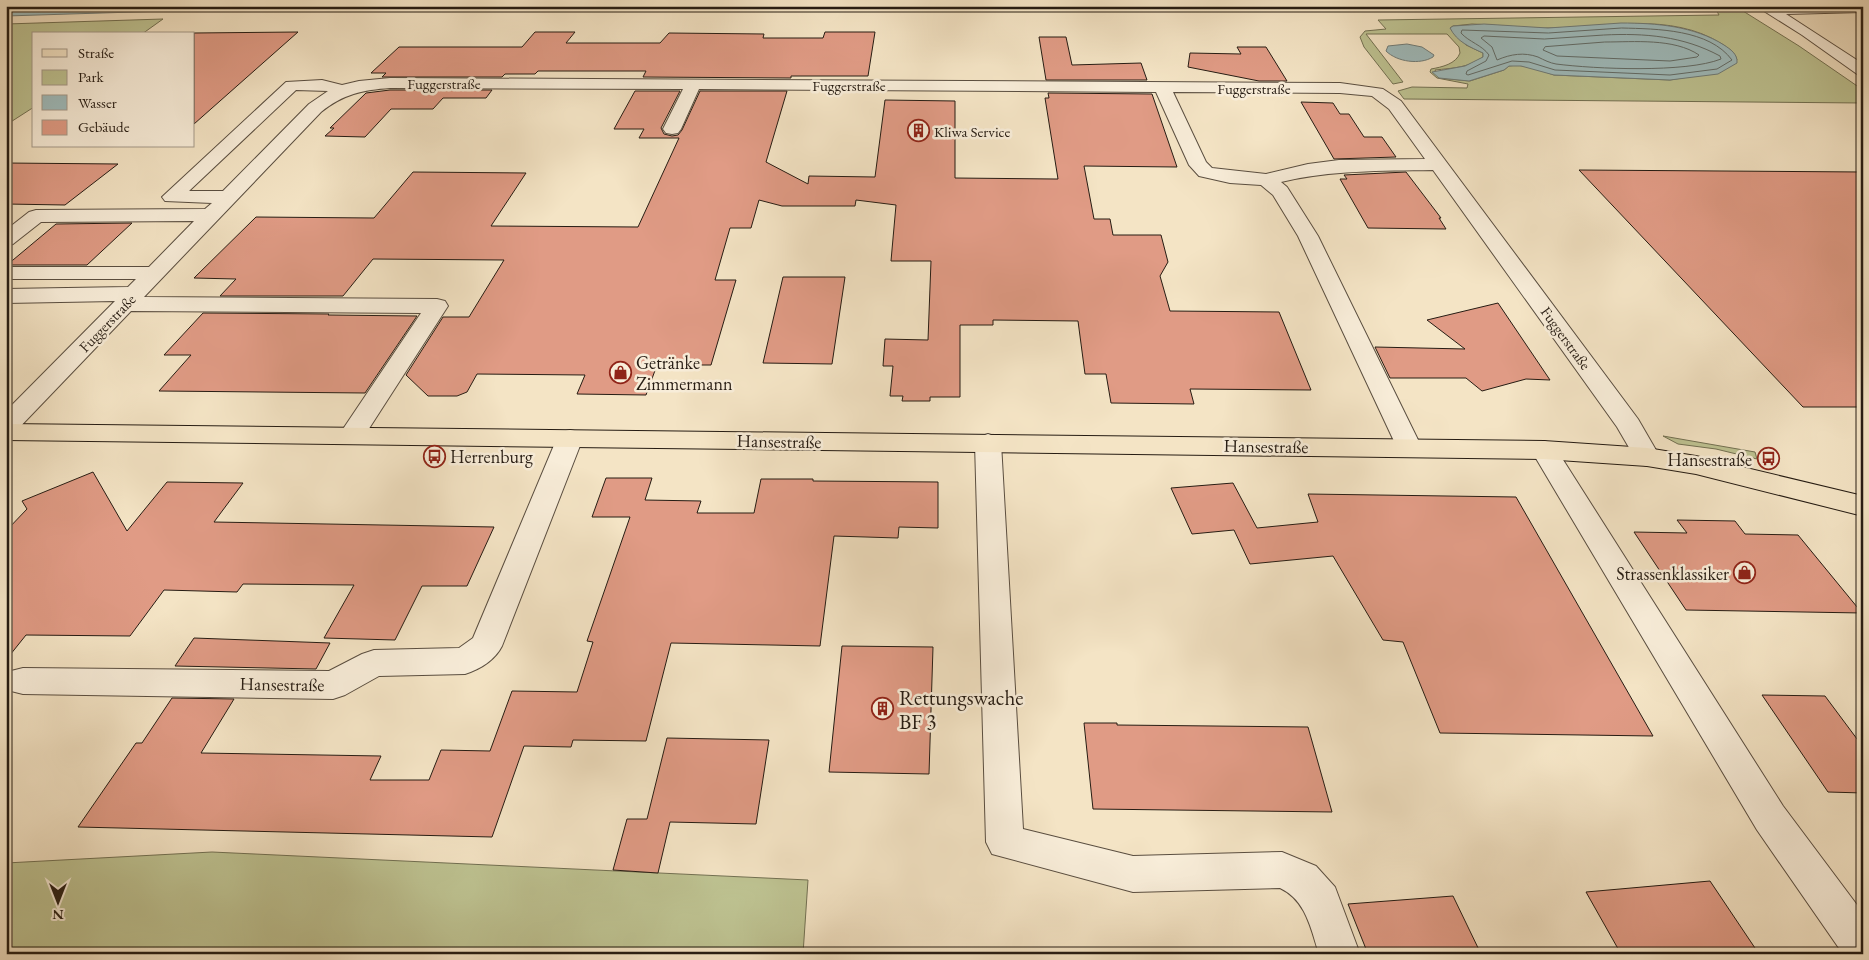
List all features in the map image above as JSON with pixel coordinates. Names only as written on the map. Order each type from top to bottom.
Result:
[{"type":"main road","name":"Hansestraße","points":[[6,432],[1544,450],[1647,457],[1696,465],[1863,506]]},
{"type":"street","points":[[1767,8],[1863,8]]},
{"type":"street","points":[[1767,8],[1821,41],[1863,71]]},
{"type":"street","name":"Fuggerstraße","points":[[6,426],[315,108],[329,96],[341,90],[370,84],[390,83],[1340,88],[1377,92],[1395,105],[1629,425],[1647,457]]},
{"type":"street","points":[[229,197],[172,196],[292,85],[322,85],[341,90]]},
{"type":"street","points":[[672,130],[693,85]]},
{"type":"street","points":[[1163,87],[1198,165],[1206,172],[1230,177],[1266,180],[1308,170],[1339,166],[1438,164]]},
{"type":"street","points":[[1266,180],[1280,191],[1308,236],[1409,448]]},
{"type":"street","points":[[6,240],[36,216],[212,215]]},
{"type":"street","points":[[6,272],[155,273]]},
{"type":"street","points":[[6,296],[437,306],[352,435]]},
{"type":"street","name":"Hansestraße","points":[[23,681],[333,685],[374,663],[465,660],[486,646],[570,438]]},
{"type":"street","points":[[988,443],[1005,842],[1133,874],[1282,870],[1302,879],[1321,900],[1340,954]]},
{"type":"street","points":[[1544,450],[1770,818],[1863,947]]},
{"type":"green space","points":[[1714,6],[1735,6],[1799,46],[1863,90],[1863,103],[1404,99],[1398,91],[1412,87],[1467,88],[1468,84],[1437,78],[1430,72],[1431,69],[1444,66],[1455,60],[1460,53],[1459,47],[1447,34],[1366,34],[1403,82],[1393,84],[1364,47],[1360,37],[1365,31],[1386,29],[1378,20],[1719,15]],"holes":[[[1472,24],[1539,28],[1659,24],[1702,34],[1729,49],[1737,60],[1694,76],[1670,80],[1554,75],[1534,68],[1517,65],[1509,66],[1504,70],[1470,81],[1439,78],[1435,70],[1466,65],[1483,57],[1483,53],[1466,45],[1450,28]]]},
{"type":"green space","points":[[163,19],[145,32],[32,32],[32,108],[6,125],[6,24]]},
{"type":"green space","points":[[1663,436],[1755,452],[1757,459],[1716,449],[1678,444]]},
{"type":"green space","points":[[212,852],[808,880],[803,954],[6,954],[6,863]]},
{"type":"water","points":[[6,6],[932,6],[910,9],[197,10],[6,16]]},
{"type":"water","points":[[1621,23],[1661,25],[1700,34],[1731,50],[1735,54],[1737,63],[1718,74],[1670,80],[1554,75],[1521,66],[1509,66],[1504,70],[1469,81],[1439,78],[1432,72],[1465,66],[1483,57],[1483,53],[1464,44],[1456,37],[1450,28],[1453,26],[1484,24],[1548,28]]},
{"type":"water","points":[[1407,44],[1422,47],[1434,55],[1428,59],[1415,62],[1396,58],[1386,51],[1388,46]]},
{"type":"building","points":[[298,32],[195,123],[195,33]]},
{"type":"building","points":[[535,32],[575,32],[566,43],[660,43],[669,33],[764,34],[763,38],[823,38],[825,32],[875,32],[868,76],[791,76],[791,78],[643,77],[646,71],[538,71],[535,74],[505,74],[502,77],[382,77],[386,73],[371,73],[399,47],[522,47]]},
{"type":"building","points":[[1039,37],[1066,37],[1072,65],[1141,63],[1147,80],[1046,80]]},
{"type":"building","points":[[1237,47],[1266,47],[1287,81],[1259,81],[1188,67],[1190,53],[1241,54]]},
{"type":"building","points":[[390,90],[492,90],[486,98],[443,98],[433,109],[391,109],[365,137],[325,136],[334,128],[330,128],[366,93]]},
{"type":"building","points":[[635,91],[680,91],[661,128],[664,134],[672,136],[678,135],[682,130],[700,91],[787,91],[766,162],[808,184],[809,176],[875,177],[885,100],[955,101],[955,178],[1058,179],[1045,98],[1049,98],[1048,93],[1152,94],[1177,167],[1084,166],[1094,219],[1110,219],[1113,235],[1161,235],[1168,262],[1160,276],[1170,311],[1279,312],[1311,390],[1190,389],[1194,404],[1111,403],[1106,374],[1085,374],[1078,321],[993,320],[993,325],[960,325],[960,397],[930,397],[930,401],[902,401],[903,396],[890,396],[893,366],[883,366],[885,339],[928,340],[931,261],[891,261],[896,205],[856,200],[855,206],[782,206],[759,200],[751,228],[730,228],[715,280],[736,280],[711,365],[657,365],[646,395],[577,394],[585,375],[477,374],[467,392],[457,396],[428,396],[406,375],[443,317],[469,317],[504,260],[373,259],[343,296],[220,296],[236,279],[194,278],[256,217],[374,218],[413,172],[526,173],[491,226],[638,227],[679,138],[639,138],[644,129],[614,129]]},
{"type":"building","points":[[1301,102],[1333,103],[1340,114],[1349,114],[1364,137],[1382,137],[1396,157],[1334,159]]},
{"type":"building","points":[[6,163],[118,164],[65,205],[6,204]]},
{"type":"building","points":[[1579,170],[1863,172],[1863,407],[1803,407]]},
{"type":"building","points":[[1406,172],[1441,218],[1439,218],[1446,229],[1368,228],[1340,179],[1347,179],[1344,175]]},
{"type":"building","points":[[132,223],[87,265],[7,265],[56,224]]},
{"type":"building","points":[[783,277],[845,277],[832,364],[763,363]]},
{"type":"building","points":[[1498,303],[1550,380],[1526,379],[1482,391],[1466,378],[1390,378],[1375,347],[1465,349],[1427,320]]},
{"type":"building","points":[[203,313],[417,316],[365,393],[159,391],[191,355],[164,355]]},
{"type":"building","points":[[93,472],[127,531],[167,482],[243,483],[214,522],[494,527],[467,586],[422,586],[395,640],[324,638],[354,585],[243,584],[237,592],[164,590],[130,636],[26,635],[6,660],[6,531],[27,509],[22,501]]},
{"type":"building","points":[[606,478],[652,478],[645,500],[701,501],[697,513],[754,513],[761,479],[938,482],[938,528],[899,527],[898,538],[834,536],[820,646],[671,643],[646,741],[573,740],[571,747],[524,746],[492,837],[78,827],[136,743],[142,743],[172,698],[234,699],[201,753],[381,756],[370,780],[429,780],[441,750],[490,751],[512,691],[577,692],[593,642],[587,641],[630,517],[592,517]]},
{"type":"building","points":[[1233,483],[1257,528],[1318,522],[1308,494],[1516,497],[1653,736],[1440,733],[1403,642],[1383,640],[1333,556],[1250,564],[1234,530],[1192,534],[1171,488]]},
{"type":"building","name":"Strassenklassiker","points":[[1677,520],[1735,521],[1745,534],[1798,535],[1862,613],[1686,610],[1634,532],[1687,533]]},
{"type":"building","points":[[194,638],[330,643],[316,669],[175,666]]},
{"type":"building","name":"Rettungswache BF 3","points":[[842,646],[933,647],[929,774],[829,772]]},
{"type":"building","points":[[1762,695],[1825,696],[1863,747],[1863,793],[1828,792]]},
{"type":"building","points":[[1084,723],[1308,727],[1332,812],[1093,809]]},
{"type":"building","points":[[667,738],[769,740],[756,824],[670,822],[658,873],[613,870],[627,819],[647,819]]},
{"type":"building","points":[[1710,881],[1759,954],[1690,954],[1688,951],[1666,954],[1621,954],[1586,892]]},
{"type":"building","points":[[1453,896],[1481,954],[1368,954],[1348,904]]},
{"type":"place","name":"Kliwa Service","points":[[918,131]]},
{"type":"place","name":"Getränke Zimmermann","points":[[620,372]]},
{"type":"place","name":"Herrenburg","points":[[434,456]]},
{"type":"place","name":"Hansestraße","points":[[1768,459]]},
{"type":"place","name":"Strassenklassiker","points":[[1745,573]]},
{"type":"place","name":"Rettungswache BF 3","points":[[883,709]]}]
